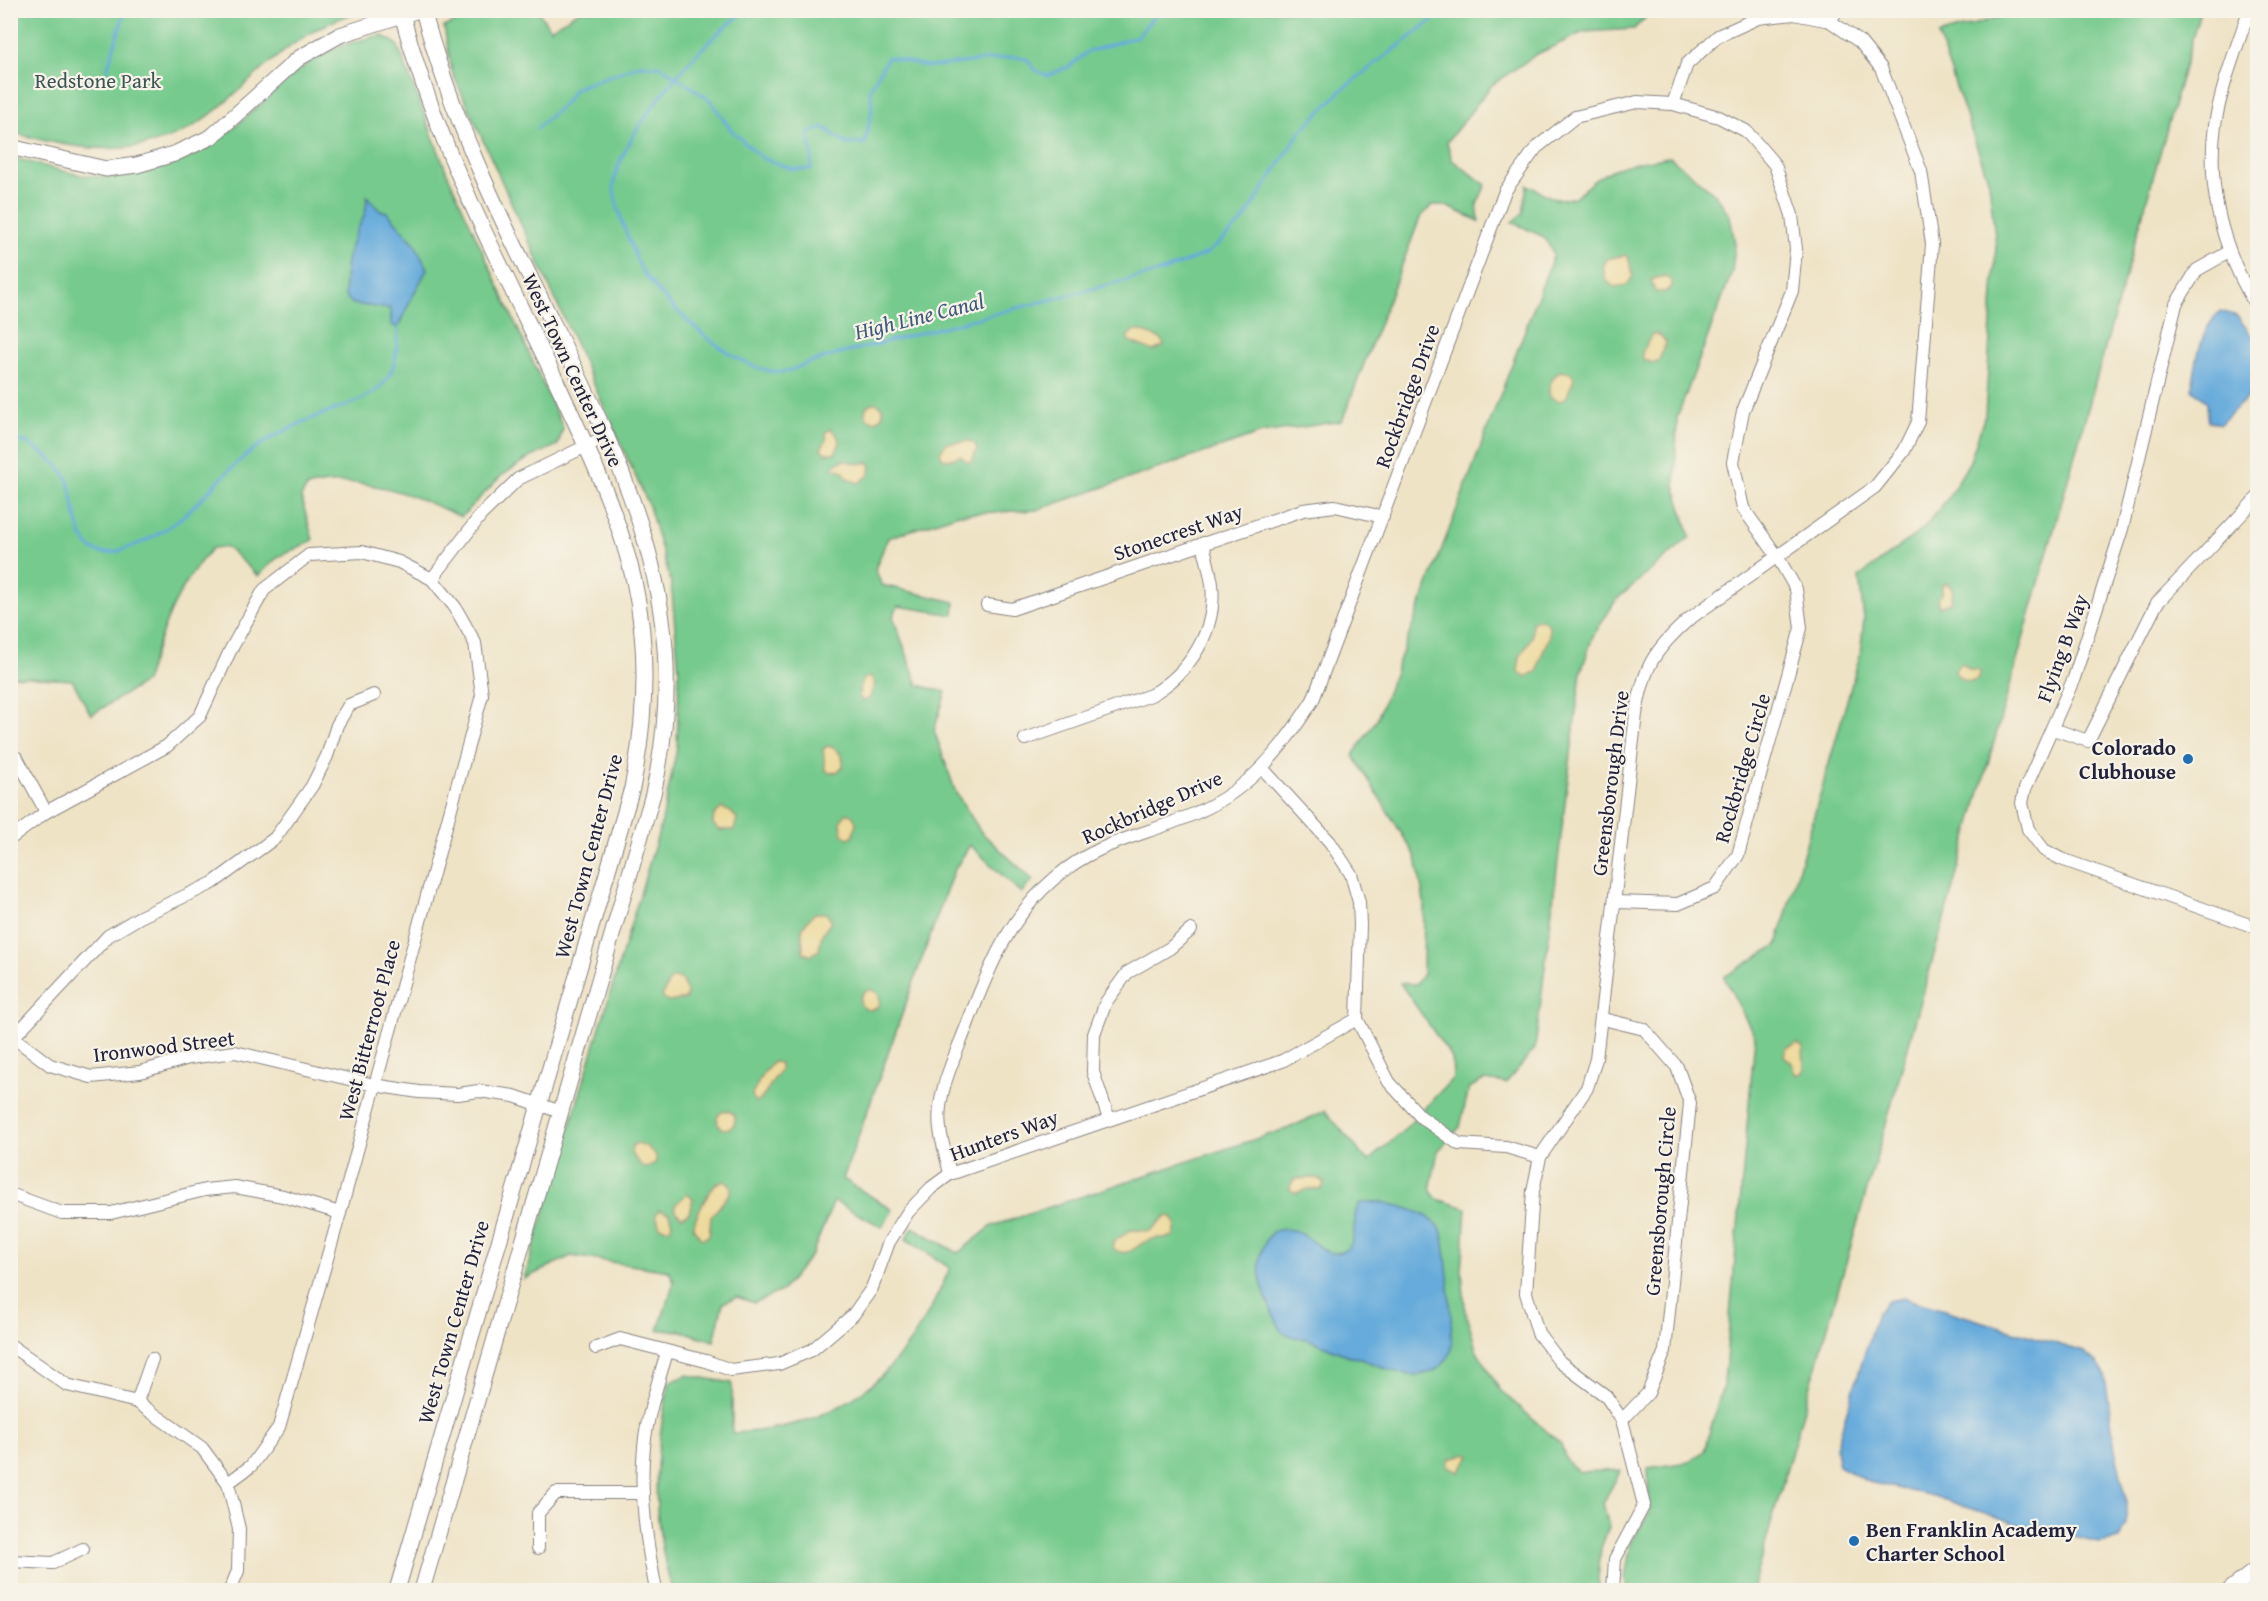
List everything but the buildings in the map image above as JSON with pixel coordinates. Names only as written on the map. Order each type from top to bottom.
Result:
[{"type":"street","points":[[10,147],[106,169],[137,165],[174,154],[211,137],[299,58],[340,34],[401,13],[418,10]]},
{"type":"street","name":"West Town Center Drive","points":[[422,1590],[653,794],[666,717],[666,652],[656,577],[633,498],[607,436],[474,154],[446,82],[423,10]]},
{"type":"street","points":[[2249,10],[2215,125],[2214,183],[2217,208],[2229,252],[2258,309]]},
{"type":"street","name":"West Town Center Drive","points":[[397,1590],[632,788],[644,713],[643,650],[634,582],[613,508],[476,214],[434,113],[401,13]]},
{"type":"street","name":"Greensborough Drive","points":[[1613,1590],[1615,1559],[1644,1505],[1623,1420],[1606,1396],[1560,1362],[1538,1333],[1526,1293],[1533,1191],[1540,1156],[1587,1088],[1596,1059],[1603,1019],[1636,714],[1642,678],[1664,641],[1689,620],[1875,487],[1904,451],[1918,422],[1932,244],[1921,171],[1881,68],[1860,42],[1833,16],[1794,14],[1758,18],[1718,36],[1687,64],[1673,104]]},
{"type":"street","name":"Rockbridge Drive","points":[[950,1174],[940,1128],[941,1105],[947,1082],[987,972],[1022,912],[1055,878],[1098,848],[1198,813],[1237,791],[1263,770],[1292,733],[1313,700],[1505,190],[1536,148],[1575,117],[1637,102],[1673,104],[1719,117],[1746,131],[1775,165],[1791,215],[1796,249],[1792,291],[1743,411],[1733,462],[1743,508],[1777,556]]},
{"type":"street","name":"Flying B Way","points":[[2229,252],[2197,270],[2176,303],[2122,529],[2089,635],[2053,729],[2025,789],[2022,803],[2028,829],[2044,850],[2061,859],[2258,928]]},
{"type":"street","points":[[10,839],[46,812],[167,746],[200,716],[230,651],[264,590],[309,555],[362,552],[399,562],[432,579],[481,514],[518,479],[607,436]]},
{"type":"street","points":[[2053,729],[2088,741],[2157,603],[2258,496]]},
{"type":"street","name":"Stonecrest Way","points":[[987,605],[1012,609],[1303,510],[1335,506],[1383,517]]},
{"type":"street","points":[[1025,739],[1151,695],[1187,666],[1200,646],[1211,616],[1212,585],[1203,543]]},
{"type":"street","name":"Rockbridge Circle","points":[[1616,902],[1678,904],[1714,888],[1738,855],[1801,628],[1796,589],[1777,556]]},
{"type":"street","name":"West Bitterroot Place","points":[[228,1483],[251,1466],[279,1427],[482,695],[475,643],[455,607],[432,579]]},
{"type":"street","points":[[12,1038],[108,936],[140,917],[213,883],[275,838],[297,811],[312,786],[327,756],[337,725],[349,705],[374,695]]},
{"type":"street","points":[[17,758],[46,812]]},
{"type":"street","points":[[1263,770],[1330,842],[1351,874],[1359,902],[1360,925],[1357,1019],[1389,1082],[1430,1125],[1459,1144],[1506,1148],[1540,1156]]},
{"type":"street","points":[[1109,1119],[1093,1072],[1094,1034],[1106,1002],[1127,973],[1170,948],[1191,930]]},
{"type":"street","name":"Hunters Way","points":[[596,1348],[620,1339],[706,1361],[731,1370],[779,1364],[812,1350],[853,1315],[872,1288],[889,1242],[908,1212],[931,1188],[950,1174],[1282,1061],[1357,1019]]},
{"type":"street","name":"Greensborough Circle","points":[[1603,1019],[1644,1029],[1677,1067],[1690,1103],[1665,1351],[1648,1393],[1623,1420]]},
{"type":"street","name":"Ironwood Street","points":[[12,1038],[50,1065],[91,1077],[140,1072],[189,1058],[235,1052],[374,1085],[419,1092],[458,1094],[479,1091],[514,1096],[561,1112]]},
{"type":"street","points":[[10,1194],[62,1213],[111,1213],[205,1190],[234,1187],[283,1196],[340,1213]]},
{"type":"street","points":[[10,1345],[67,1385],[137,1402],[202,1448],[228,1483],[239,1529],[238,1571],[230,1590]]},
{"type":"street","points":[[656,1590],[646,1539],[643,1493],[644,1447],[651,1406],[667,1352]]},
{"type":"street","points":[[137,1402],[152,1359]]},
{"type":"street","points":[[538,1548],[538,1513],[556,1493],[643,1493]]},
{"type":"street","points":[[10,1561],[53,1563],[83,1549]]},
{"type":"street","points":[[2230,1590],[2258,1568]]},
{"type":"green space","points":[[484,10],[538,11],[550,29],[581,10],[1652,11],[1634,29],[1584,32],[1535,55],[1491,86],[1447,142],[1452,160],[1486,185],[1477,204],[1479,221],[1444,205],[1432,205],[1420,218],[1342,421],[1262,433],[1037,510],[959,514],[888,538],[875,569],[882,585],[955,602],[954,615],[898,606],[893,617],[918,685],[946,692],[934,730],[956,793],[981,832],[1033,880],[1021,893],[970,845],[953,872],[843,1179],[893,1210],[882,1227],[834,1201],[812,1254],[782,1291],[754,1303],[737,1297],[723,1303],[714,1341],[681,1331],[658,1330],[674,1282],[669,1271],[571,1256],[524,1279],[662,821],[677,748],[679,671],[671,583],[649,506],[452,72],[444,27]]},
{"type":"green space","name":"Redstone Park","points":[[10,11],[362,11],[345,16],[301,39],[274,59],[212,113],[177,135],[154,143],[106,148],[58,144],[11,132]]},
{"type":"green space","points":[[2020,11],[2200,11],[1908,1047],[1752,1590],[1627,1590],[1625,1579],[1631,1542],[1649,1514],[1648,1468],[1689,1462],[1704,1451],[1724,1382],[1755,1037],[1724,977],[1777,945],[1860,655],[1864,619],[1859,577],[1924,528],[1949,497],[1970,461],[1985,415],[1996,246],[1989,182],[1938,35]]},
{"type":"green space","points":[[381,35],[397,44],[447,173],[563,428],[558,445],[527,459],[501,476],[461,517],[405,494],[367,484],[327,483],[307,487],[301,497],[313,540],[278,557],[258,576],[227,547],[212,548],[188,579],[171,611],[145,682],[91,715],[72,680],[11,676],[11,157],[81,175],[120,176],[160,168],[197,153],[214,143],[291,76],[321,55],[346,44]]},
{"type":"green space","points":[[1670,157],[1715,194],[1730,216],[1735,244],[1732,272],[1677,418],[1675,486],[1690,537],[1616,600],[1593,636],[1581,672],[1535,1049],[1506,1083],[1484,1080],[1469,1088],[1460,1127],[1438,1151],[1430,1190],[1437,1199],[1466,1208],[1462,1271],[1465,1307],[1476,1350],[1500,1390],[1561,1444],[1566,1460],[1579,1472],[1621,1470],[1603,1503],[1609,1527],[1601,1548],[1598,1579],[1600,1590],[672,1590],[660,1536],[656,1487],[660,1438],[669,1383],[687,1375],[732,1383],[732,1433],[773,1429],[809,1420],[840,1406],[868,1388],[892,1365],[914,1337],[933,1305],[950,1268],[906,1239],[913,1227],[958,1253],[992,1226],[1289,1128],[1325,1111],[1368,1161],[1401,1133],[1453,1078],[1452,1058],[1400,983],[1416,984],[1423,974],[1424,902],[1416,857],[1353,755],[1377,719],[1554,254],[1544,237],[1512,222],[1523,213],[1527,185],[1555,199],[1575,198],[1597,178],[1618,167]]},
{"type":"sand","points":[[1625,255],[1628,257],[1633,276],[1627,285],[1614,287],[1606,280],[1603,267],[1607,259]]},
{"type":"sand","points":[[1664,276],[1671,280],[1672,287],[1664,292],[1655,292],[1651,280]]},
{"type":"sand","points":[[1133,331],[1141,331],[1161,339],[1164,346],[1153,351],[1129,341],[1127,337]]},
{"type":"sand","points":[[1652,334],[1660,335],[1666,342],[1659,360],[1653,363],[1643,359],[1642,353]]},
{"type":"sand","points":[[1561,371],[1571,373],[1574,379],[1566,398],[1560,401],[1551,398],[1549,391],[1553,379]]},
{"type":"sand","points":[[874,403],[880,406],[883,412],[880,418],[874,421],[868,418],[865,412],[868,406]]},
{"type":"sand","points":[[831,429],[837,435],[840,443],[835,453],[825,453],[821,449],[826,440],[826,432]]},
{"type":"sand","points":[[969,441],[975,444],[977,449],[972,461],[968,462],[960,456],[948,460],[942,458],[940,451],[947,443]]},
{"type":"sand","points":[[844,460],[858,464],[869,462],[871,468],[868,476],[858,483],[847,478],[843,471],[833,468],[835,464]]},
{"type":"sand","points":[[1947,583],[1953,590],[1951,602],[1939,607],[1937,599],[1942,594],[1942,585]]},
{"type":"sand","points":[[1542,619],[1549,625],[1549,637],[1539,662],[1538,671],[1525,677],[1518,671],[1520,657],[1532,636],[1532,622]]},
{"type":"sand","points":[[1959,664],[1964,664],[1970,670],[1980,670],[1979,679],[1969,681],[1959,677],[1955,671]]},
{"type":"sand","points":[[867,677],[872,678],[875,684],[869,699],[863,701],[859,697],[861,682]]},
{"type":"sand","points":[[828,746],[841,756],[843,766],[837,772],[829,773],[825,769],[823,749]]},
{"type":"sand","points":[[722,808],[731,812],[737,819],[734,830],[719,830],[713,824],[714,815]]},
{"type":"sand","points":[[847,813],[852,815],[856,822],[853,836],[848,838],[842,833],[841,820]]},
{"type":"sand","points":[[815,913],[826,913],[832,921],[822,934],[819,950],[810,956],[803,952],[802,931],[805,923]]},
{"type":"sand","points":[[673,978],[681,979],[687,992],[686,999],[668,1002],[662,997],[669,981]]},
{"type":"sand","points":[[870,990],[877,993],[880,1000],[877,1007],[870,1010],[863,1007],[860,1000],[863,993]]},
{"type":"sand","points":[[1797,1044],[1803,1047],[1804,1071],[1799,1075],[1794,1072],[1792,1063],[1784,1056],[1786,1048]]},
{"type":"sand","points":[[773,1062],[780,1063],[780,1070],[760,1101],[755,1102],[752,1095],[762,1075]]},
{"type":"sand","points":[[726,1111],[732,1114],[735,1120],[732,1126],[726,1129],[720,1126],[717,1120],[720,1114]]},
{"type":"sand","points":[[637,1143],[646,1146],[656,1155],[656,1162],[647,1168],[631,1154],[632,1146]]},
{"type":"sand","points":[[1316,1178],[1324,1182],[1322,1189],[1308,1189],[1296,1193],[1289,1189],[1294,1179]]},
{"type":"sand","points":[[725,1181],[731,1186],[730,1193],[711,1217],[709,1236],[702,1239],[693,1228],[697,1216],[715,1184]]},
{"type":"sand","points":[[687,1194],[693,1199],[689,1213],[682,1217],[676,1212],[675,1205]]},
{"type":"sand","points":[[659,1210],[669,1213],[672,1224],[669,1229],[660,1227],[656,1215]]},
{"type":"sand","points":[[1166,1216],[1172,1217],[1176,1224],[1174,1236],[1149,1240],[1123,1253],[1113,1248],[1113,1242],[1131,1230],[1150,1231]]},
{"type":"sand","points":[[1466,1453],[1470,1456],[1459,1472],[1448,1467],[1448,1460]]},
{"type":"water","points":[[367,196],[379,210],[387,212],[415,244],[427,269],[398,328],[391,324],[391,309],[353,304],[345,296],[347,261],[353,240],[364,216]]},
{"type":"water","points":[[2220,311],[2237,316],[2257,342],[2258,387],[2220,424],[2208,421],[2207,402],[2192,389],[2203,337]]},
{"type":"water","points":[[1383,1202],[1429,1217],[1440,1228],[1442,1236],[1449,1290],[1450,1353],[1434,1371],[1421,1375],[1402,1374],[1285,1333],[1281,1330],[1270,1307],[1261,1281],[1260,1256],[1272,1232],[1283,1229],[1293,1230],[1329,1252],[1345,1251],[1353,1240],[1355,1216],[1360,1203]]},
{"type":"water","points":[[1904,1298],[2084,1352],[2097,1362],[2105,1375],[2115,1450],[2126,1496],[2126,1525],[2119,1539],[2099,1543],[2024,1526],[1933,1496],[1868,1482],[1839,1466],[1836,1447],[1877,1313],[1888,1301]]},
{"type":"waterway","points":[[107,70],[125,10]]},
{"type":"waterway","name":"High Line Canal","points":[[749,10],[710,41],[644,118],[617,170],[614,190],[626,234],[636,258],[656,289],[688,321],[725,351],[764,370],[782,372],[849,351],[1163,271],[1208,253],[1243,221],[1300,132],[1345,87],[1446,10]]},
{"type":"waterway","points":[[536,129],[563,105],[576,88],[640,65],[662,67],[710,100],[731,130],[762,158],[793,169],[811,169],[812,153],[808,134],[823,127],[847,144],[865,143],[872,109],[870,89],[888,57],[928,67],[1013,57],[1027,59],[1034,69],[1047,76],[1070,66],[1087,52],[1138,36],[1159,10]]},
{"type":"waterway","points":[[10,443],[24,441],[58,465],[69,484],[76,518],[84,540],[91,548],[99,552],[119,551],[168,528],[238,462],[261,444],[306,421],[360,400],[380,387],[393,367],[398,328]]},
{"type":"place","name":"Colorado Clubhouse","points":[[2188,759]]},
{"type":"place","name":"Ben Franklin Academy Charter School","points":[[1854,1541]]}]
